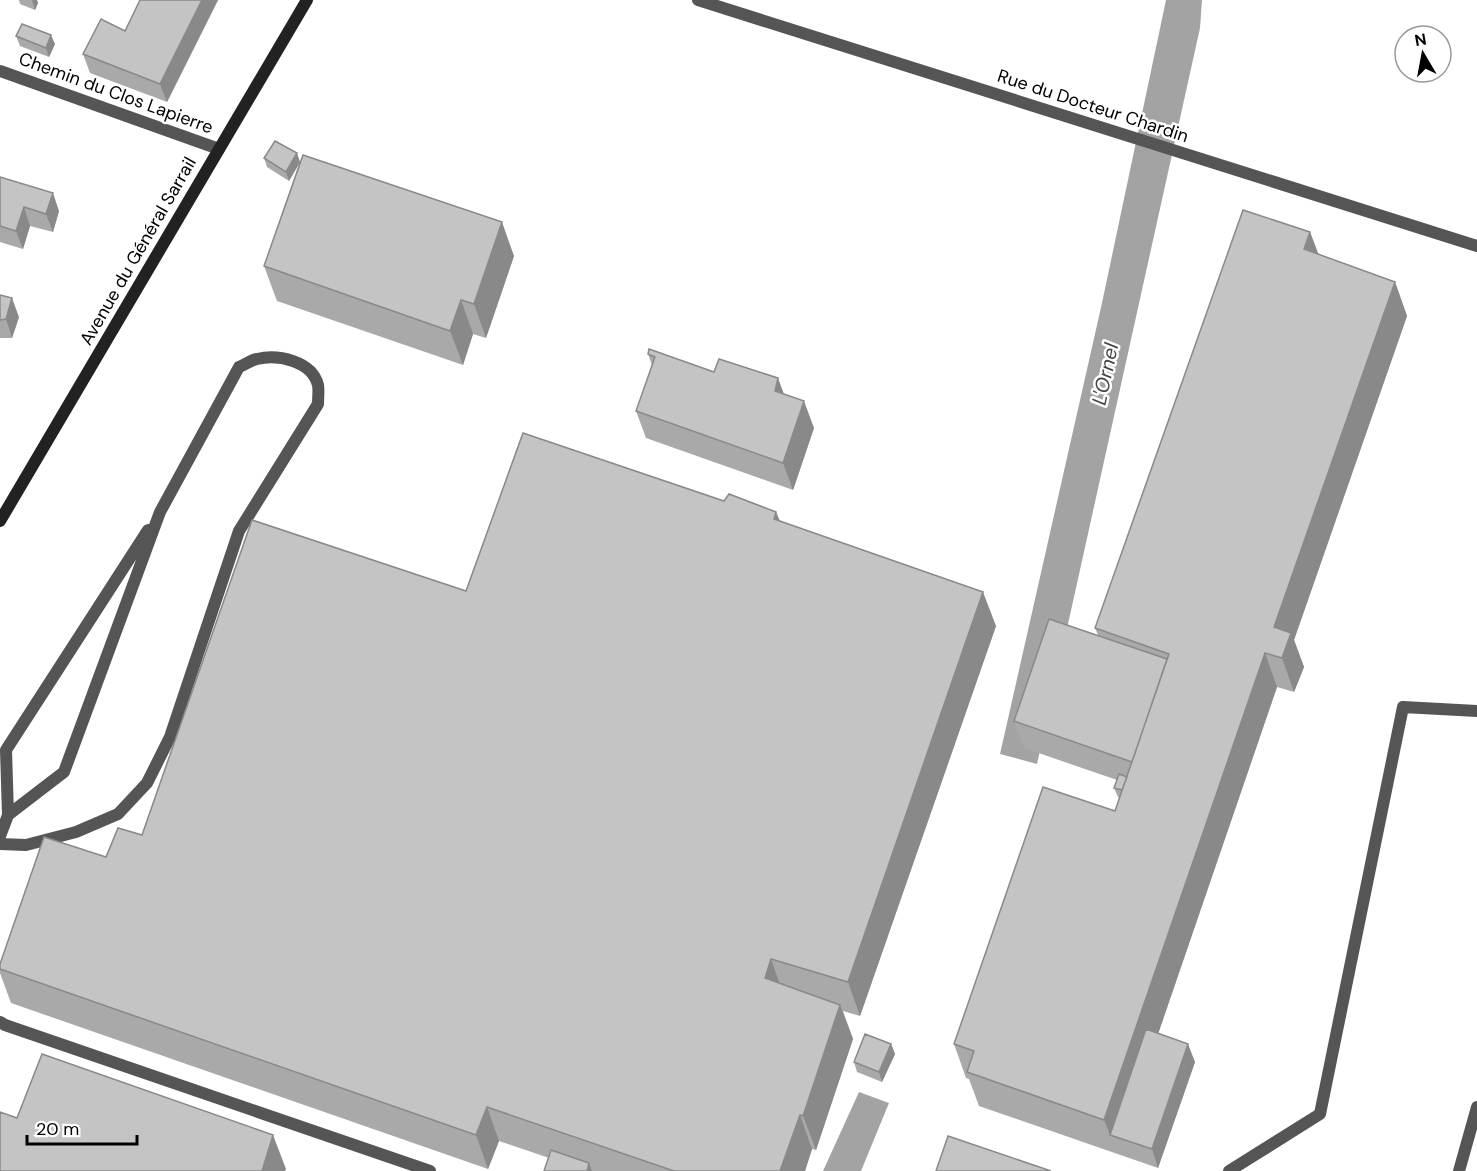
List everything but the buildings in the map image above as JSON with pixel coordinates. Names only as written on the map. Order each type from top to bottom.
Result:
[{"type":"main road","name":"Avenue du Général Sarrail","points":[[0,521],[307,0]]},
{"type":"street","name":"Rue du Docteur Chardin","points":[[698,0],[1477,246]]},
{"type":"street","name":"Chemin du Clos Lapierre","points":[[0,71],[219,149]]},
{"type":"street","points":[[0,836],[8,815],[6,750],[160,512],[240,367],[257,359],[277,358],[298,362],[311,371],[318,384],[318,404],[238,531],[170,736],[147,783],[118,814],[76,832],[26,845],[0,844]]},
{"type":"street","points":[[8,815],[64,772],[160,512]]},
{"type":"street","points":[[1229,1171],[1320,1114],[1403,707],[1477,711]]},
{"type":"street","points":[[0,1022],[430,1171]]},
{"type":"street","points":[[1459,1171],[1477,1107]]},
{"type":"water","name":"L'Ornel","points":[[1166,0],[1202,0],[1200,28],[1037,764],[1000,754],[1102,303]]},
{"type":"water","points":[[859,1092],[889,1103],[861,1171],[823,1171]]}]
